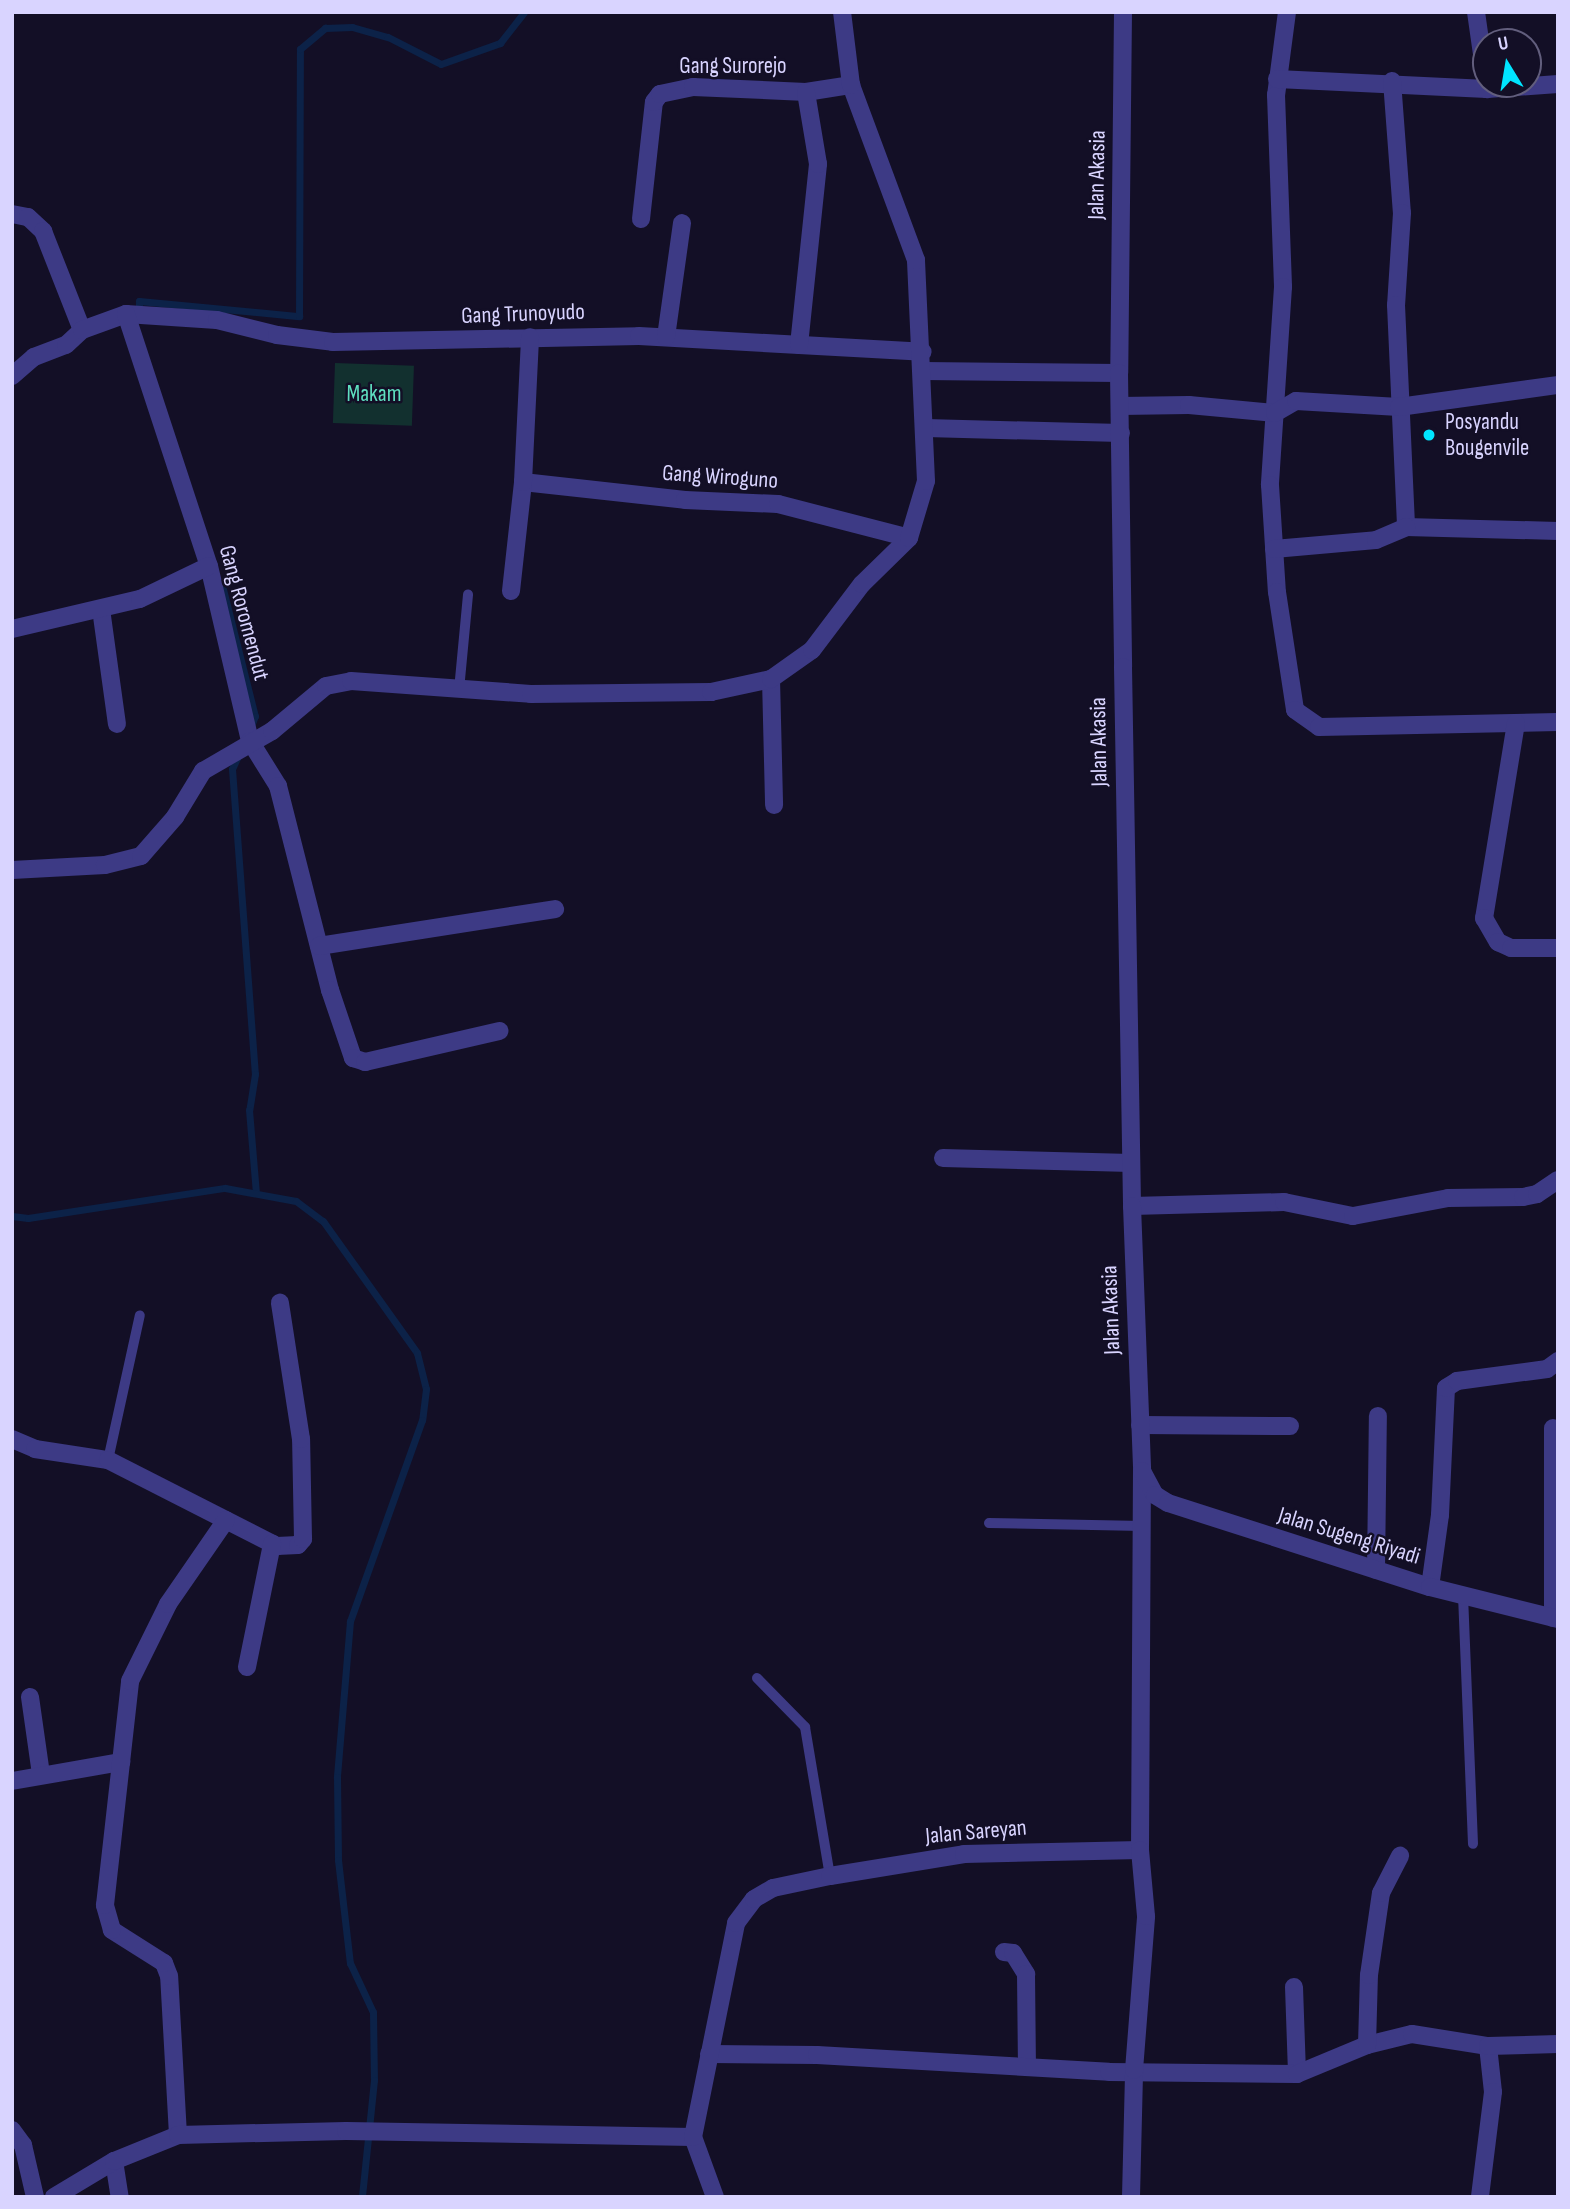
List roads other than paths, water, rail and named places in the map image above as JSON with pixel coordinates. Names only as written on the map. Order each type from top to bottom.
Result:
[{"type":"street","points":[[12,870],[105,865],[141,856],[175,817],[203,771],[250,741],[272,731],[326,686],[351,681],[531,694],[711,692],[771,680],[812,650],[862,584],[909,538],[926,481],[923,352],[916,260],[851,85],[842,12]]},
{"type":"street","name":"Jalan Akasia","points":[[1123,12],[1119,373],[1131,1163],[1142,1471]]},
{"type":"street","points":[[1287,12],[1277,79],[1283,287],[1270,485],[1274,549],[1292,699],[1302,718],[1319,727],[1558,722]]},
{"type":"street","points":[[1277,79],[1392,81],[1472,88]]},
{"type":"street","points":[[1392,81],[1402,213],[1396,304],[1406,527]]},
{"type":"street","name":"Gang Surorejo","points":[[642,219],[654,102],[660,94],[693,87],[806,92],[851,85]]},
{"type":"street","points":[[799,345],[818,164],[806,92]]},
{"type":"street","points":[[12,214],[28,217],[43,231],[82,330]]},
{"type":"street","points":[[666,337],[682,223]]},
{"type":"street","points":[[12,376],[34,357],[66,345],[82,330],[126,314]]},
{"type":"street","name":"Gang Trunoyudo","points":[[126,314],[217,320],[276,335],[333,342],[666,337],[923,352]]},
{"type":"street","name":"Gang Roromendut","points":[[126,314],[209,566],[250,741],[278,786],[347,1049],[353,1058],[365,1062],[499,1031]]},
{"type":"street","points":[[511,591],[523,482],[530,337]]},
{"type":"street","points":[[923,371],[1119,373]]},
{"type":"street","points":[[1120,406],[1189,405],[1275,413],[1296,401],[1399,407],[1558,385]]},
{"type":"street","points":[[926,428],[1121,433]]},
{"type":"street","name":"Gang Wiroguno","points":[[523,482],[685,500],[778,504],[909,538]]},
{"type":"street","points":[[1274,549],[1376,540],[1406,527],[1558,531]]},
{"type":"street","points":[[12,629],[141,599],[209,566]]},
{"type":"street","points":[[100,609],[117,724]]},
{"type":"street","points":[[771,680],[774,805]]},
{"type":"street","points":[[1516,723],[1484,918],[1498,942],[1511,948],[1558,948]]},
{"type":"street","points":[[319,946],[555,909]]},
{"type":"street","points":[[943,1158],[1131,1163]]},
{"type":"street","points":[[1132,1206],[1284,1202],[1353,1216],[1448,1198],[1523,1197],[1537,1194],[1558,1180]]},
{"type":"street","points":[[12,1439],[35,1449],[108,1460],[272,1544],[292,1548],[303,1539],[300,1425],[280,1303]]},
{"type":"street","points":[[1430,1587],[1440,1515],[1446,1388],[1457,1381],[1547,1369],[1558,1361]]},
{"type":"street","points":[[1376,1570],[1378,1416]]},
{"type":"street","points":[[1140,1425],[1290,1426]]},
{"type":"street","points":[[1553,1428],[1555,1619]]},
{"type":"street","points":[[1131,2197],[1134,2070],[1146,1916],[1140,1850],[1142,1471]]},
{"type":"street","name":"Jalan Sugeng Riyadi","points":[[1142,1471],[1156,1495],[1168,1503],[1430,1587],[1555,1619]]},
{"type":"street","points":[[178,2135],[169,1976],[164,1963],[120,1936],[106,1916],[130,1681],[168,1604],[226,1520]]},
{"type":"street","points":[[247,1667],[272,1544]]},
{"type":"street","points":[[30,1697],[41,1774]]},
{"type":"street","points":[[12,1781],[121,1762]]},
{"type":"street","name":"Jalan Sareyan","points":[[715,2197],[694,2137],[736,1923],[754,1899],[773,1888],[964,1854],[1140,1850]]},
{"type":"street","points":[[1367,2045],[1369,1975],[1381,1893],[1400,1856]]},
{"type":"street","points":[[1004,1952],[1013,1954],[1026,1974],[1027,2066]]},
{"type":"street","points":[[1294,1987],[1297,2074]]},
{"type":"street","points":[[709,2054],[1297,2074],[1367,2045],[1412,2034],[1489,2046],[1558,2044]]},
{"type":"street","points":[[1480,2197],[1493,2092],[1489,2046]]},
{"type":"street","points":[[12,2130],[23,2145],[35,2197]]},
{"type":"street","points":[[54,2197],[114,2161],[178,2135],[346,2131],[434,2136],[694,2137]]},
{"type":"street","points":[[114,2161],[120,2197]]},
{"type":"lane","points":[[459,690],[468,594]]},
{"type":"lane","points":[[108,1460],[140,1315]]},
{"type":"lane","points":[[989,1523],[1143,1526]]},
{"type":"lane","points":[[1463,1595],[1474,1843]]},
{"type":"lane","points":[[757,1678],[805,1727],[830,1876]]},
{"type":"waterway","points":[[139,315],[139,301],[299,316],[300,49],[325,28],[352,27],[388,37],[441,64],[500,43],[524,12]]},
{"type":"waterway","points":[[223,589],[255,716],[251,726]]},
{"type":"waterway","points":[[238,756],[232,769],[255,1074],[249,1110],[256,1193]]},
{"type":"waterway","points":[[12,1216],[28,1218],[225,1188],[296,1201],[323,1221],[417,1353],[426,1389],[422,1420],[350,1621],[337,1777],[338,1860],[350,1963],[373,2012],[374,2080],[362,2197]]},
{"type":"place","name":"Posyandu Bougenvile","points":[[1429,435]]},
{"type":"park label","name":"Makam","points":[[374,394]]}]
